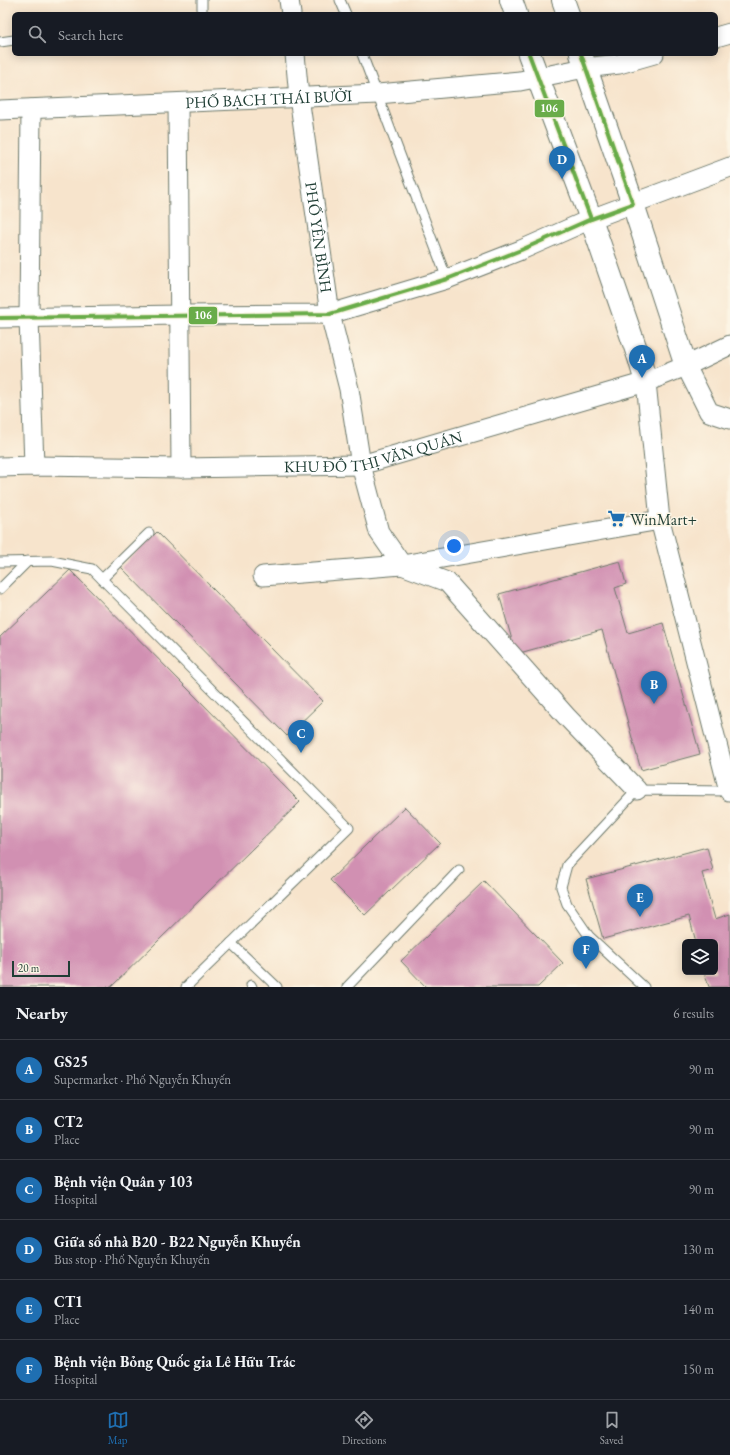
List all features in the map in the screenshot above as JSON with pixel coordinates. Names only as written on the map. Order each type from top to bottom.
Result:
[{"type":"street","points":[[289,0],[291,12]]},
{"type":"street","points":[[511,0],[515,12]]},
{"type":"street","points":[[563,0],[567,12]]},
{"type":"street","points":[[718,36],[730,33]]},
{"type":"street","name":"PHỐ YÊN BÌNH","points":[[295,56],[299,97],[330,314],[350,389],[361,465],[379,532],[402,565]]},
{"type":"street","points":[[530,56],[591,219],[646,382],[660,520],[729,793]]},
{"type":"street","name":"PHỐ BẠCH THÁI BƯỞI","points":[[0,110],[31,110],[378,94],[520,81],[537,78],[583,61],[619,64],[647,56]]},
{"type":"street","points":[[583,61],[633,204],[686,366],[709,412],[730,418]]},
{"type":"street","points":[[178,103],[181,468]]},
{"type":"street","points":[[31,110],[29,318],[34,466]]},
{"type":"street","points":[[0,318],[330,314],[447,279],[521,250],[591,219],[730,167]]},
{"type":"street","name":"KHU ĐÔ THỊ VĂN QUÁN","points":[[0,467],[181,468],[361,465],[646,382],[686,366],[730,345]]},
{"type":"street","points":[[263,576],[402,565],[660,520]]},
{"type":"street","points":[[402,565],[447,582],[566,716],[637,790]]},
{"type":"lane","points":[[202,0],[202,12]]},
{"type":"lane","points":[[340,0],[345,12]]},
{"type":"lane","points":[[0,42],[12,40]]},
{"type":"lane","points":[[363,56],[447,279]]},
{"type":"lane","points":[[102,579],[149,533]]},
{"type":"lane","points":[[0,562],[52,560],[92,569],[349,828],[186,987]]},
{"type":"lane","points":[[0,589],[28,561]]},
{"type":"lane","points":[[644,987],[589,936],[567,904],[561,887],[567,865],[637,790],[729,793]]},
{"type":"lane","points":[[347,987],[459,870]]},
{"type":"lane","points":[[231,943],[277,987]]},
{"type":"building","points":[[157,532],[323,701],[287,736],[121,567]]},
{"type":"building","points":[[620,561],[626,584],[615,588],[628,633],[663,623],[700,754],[641,770],[602,630],[516,654],[499,594]]},
{"type":"building","points":[[70,570],[300,802],[111,987],[0,987],[0,637]]},
{"type":"building","points":[[405,807],[440,843],[365,915],[330,880]]},
{"type":"building","points":[[707,847],[713,870],[702,873],[715,919],[730,914],[730,987],[709,987],[705,975],[718,975],[718,939],[695,939],[689,916],[603,939],[586,879]]},
{"type":"building","points":[[484,881],[563,963],[538,987],[426,987],[401,961]]},
{"type":"transit line","name":"106","points":[[530,56],[591,219]]},
{"type":"transit line","name":"106","points":[[0,318],[330,314],[447,279],[521,250],[591,219],[633,204],[582,56]]},
{"type":"place","name":"Giữa số nhà B20 - B22 Nguyễn Khuyến","points":[[562,179]]},
{"type":"place","name":"GS25","points":[[642,378]]},
{"type":"place","name":"WinMart+","points":[[617,519]]},
{"type":"place","name":"CT2","points":[[654,704]]},
{"type":"place","name":"Bệnh viện Quân y 103","points":[[301,753]]},
{"type":"place","name":"CT1","points":[[640,917]]},
{"type":"place","name":"Bệnh viện Bỏng Quốc gia Lê Hữu Trác","points":[[586,969]]}]
